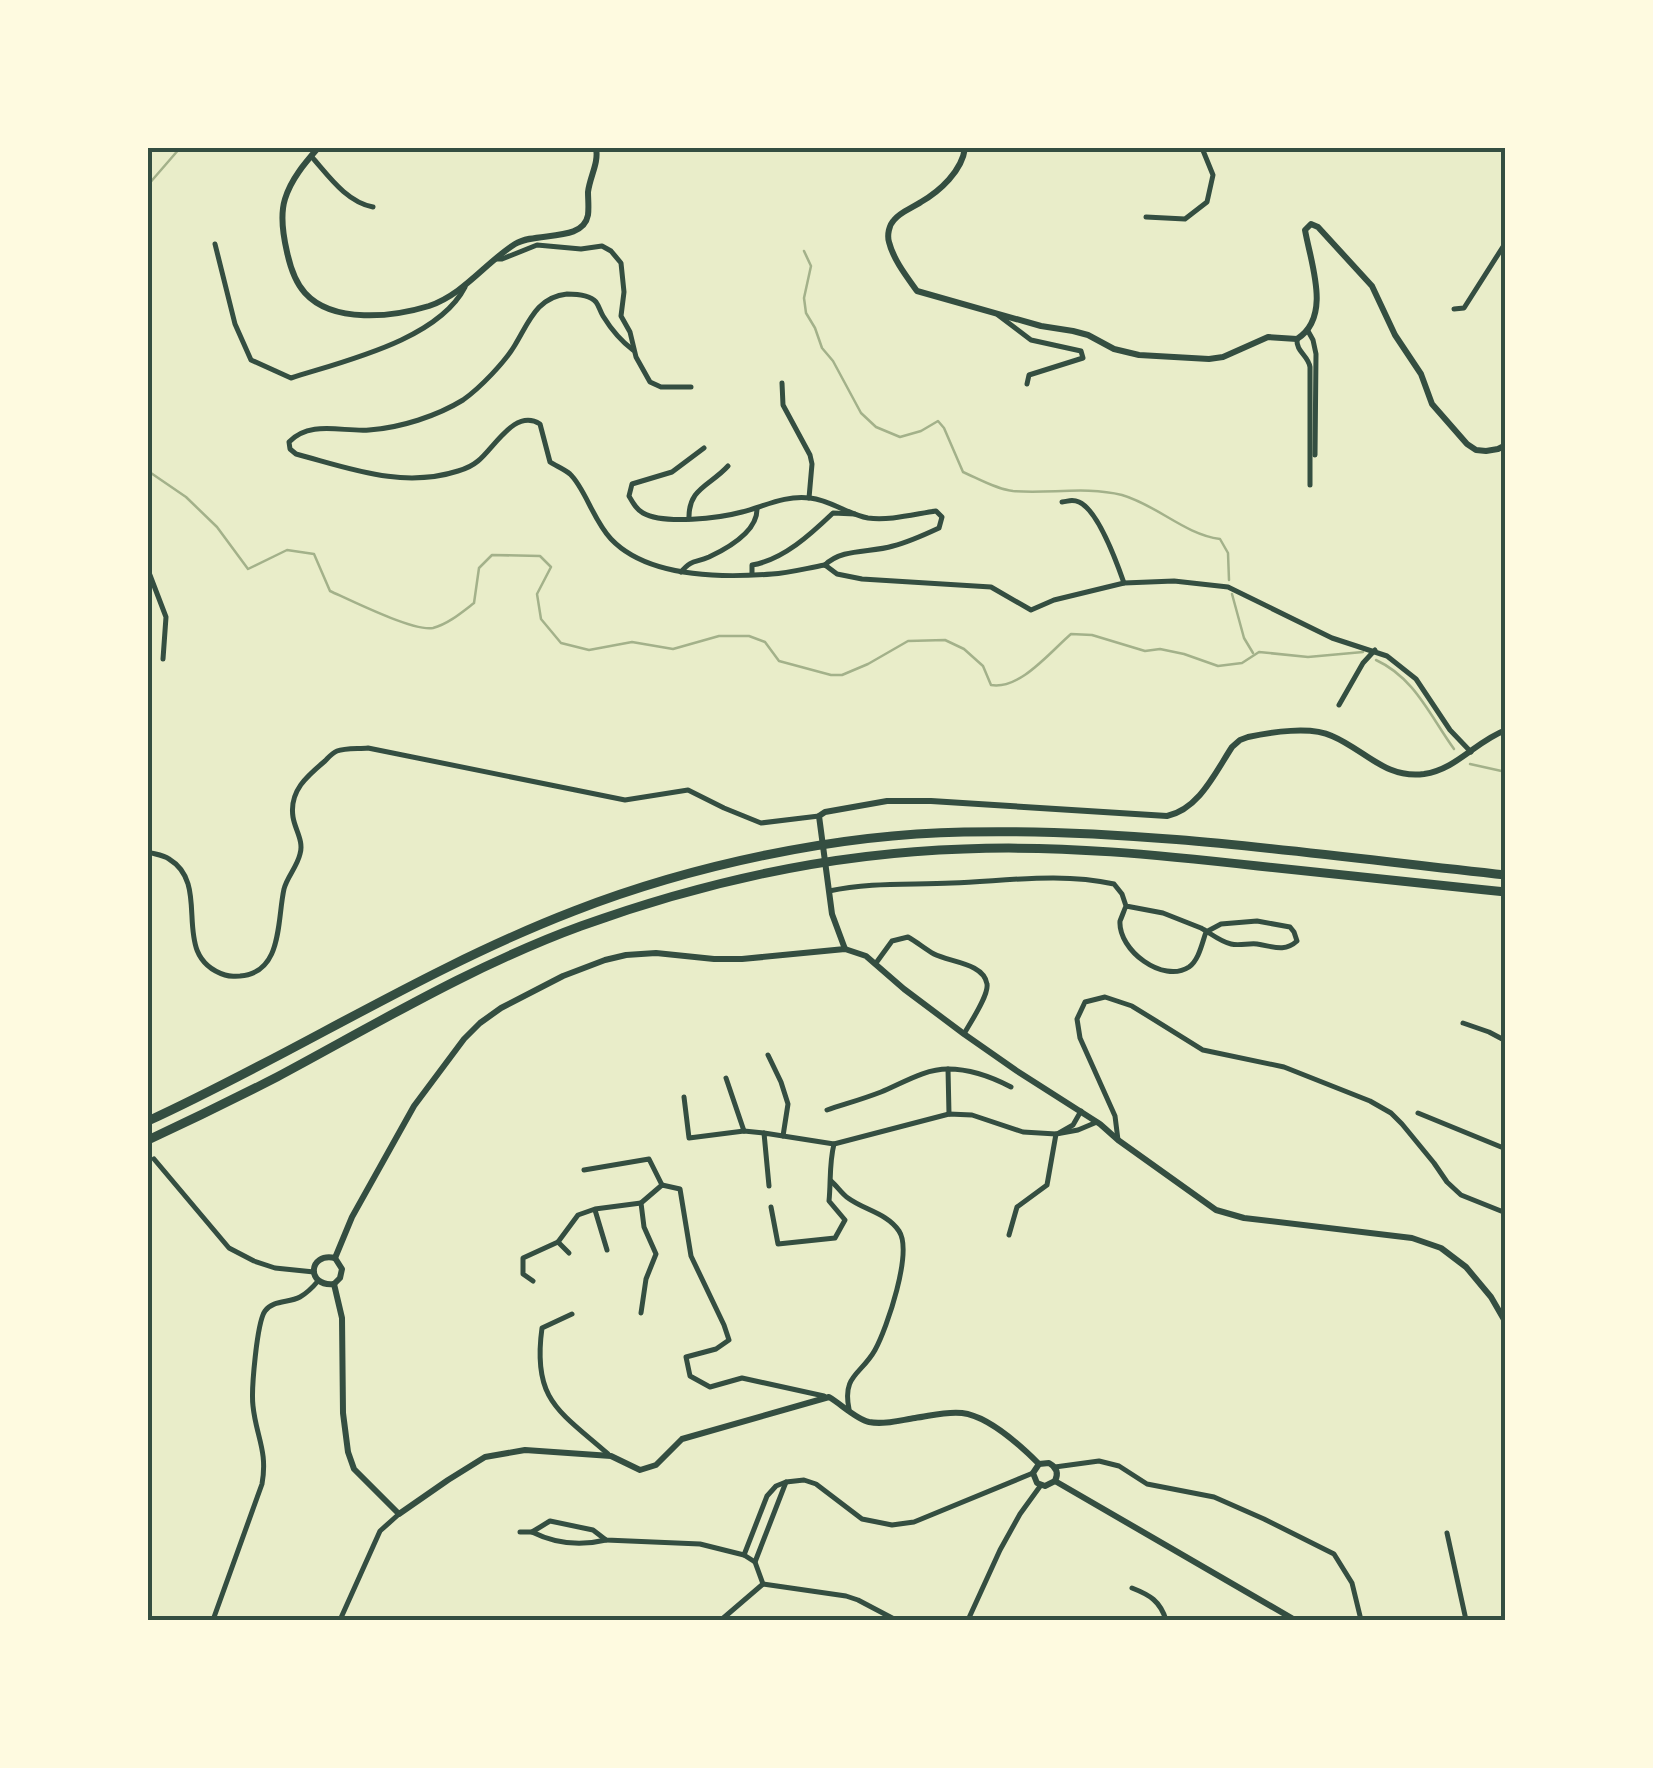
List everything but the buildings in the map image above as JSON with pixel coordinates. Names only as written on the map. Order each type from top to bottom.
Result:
[{"type":"highway","points":[[148,1120],[437,972],[559,917],[678,878],[793,851],[874,838],[960,832],[1053,832],[1163,839],[1506,875]]},
{"type":"highway","points":[[148,1140],[273,1079],[438,990],[579,926],[666,898],[784,870],[878,855],[962,848],[1034,848],[1182,858],[1506,892]]},
{"type":"street","points":[[318,148],[290,185],[283,209],[291,270],[306,294],[329,308],[345,313],[381,314],[429,306],[466,286],[520,241],[578,230],[588,219],[588,188],[597,160],[596,148]]},
{"type":"street","points":[[965,148],[965,154],[943,186],[890,224],[889,243],[917,292],[1073,331],[1138,355],[1224,357],[1268,338],[1296,339],[1308,331],[1316,316],[1317,300],[1305,230],[1311,224],[1372,286],[1432,404],[1467,444],[1486,452],[1506,444]]},
{"type":"street","points":[[1146,217],[1185,219],[1207,202],[1213,175],[1202,148]]},
{"type":"street","points":[[311,156],[352,199],[373,207]]},
{"type":"street","points":[[1454,309],[1464,308],[1506,242]]},
{"type":"street","points":[[215,244],[235,324],[252,360],[291,378],[384,349],[439,317],[466,286]]},
{"type":"street","points":[[496,258],[537,245],[581,250],[602,246],[611,251],[620,262],[624,292],[621,316],[630,332],[633,350]]},
{"type":"street","points":[[691,387],[661,387],[650,382],[633,350],[596,302],[574,294],[562,295],[539,306],[506,357],[464,399],[393,426],[307,431],[289,442],[290,449],[296,454],[371,474],[412,480],[468,468],[514,425],[521,420],[533,420],[540,424],[550,462],[569,474],[594,518],[614,542],[642,560],[681,572],[752,575],[825,566],[833,556],[893,546],[939,528],[942,517],[936,511],[866,518],[810,498],[778,500],[737,514],[689,518],[646,516],[635,506],[629,496],[632,484],[672,472],[704,448]]},
{"type":"street","points":[[991,310],[1031,340],[1081,351],[1083,358],[1028,375],[1027,384]]},
{"type":"street","points":[[1308,331],[1316,354],[1315,454]]},
{"type":"street","points":[[1296,339],[1310,366],[1310,484]]},
{"type":"street","points":[[782,383],[783,405],[810,455],[810,498]]},
{"type":"street","points":[[689,518],[691,497],[728,466]]},
{"type":"street","points":[[1062,502],[1084,504],[1104,534],[1124,583]]},
{"type":"street","points":[[681,572],[689,562],[708,558],[738,540],[756,521],[757,508]]},
{"type":"street","points":[[752,575],[752,565],[764,563],[802,541],[833,513],[858,514]]},
{"type":"street","points":[[825,566],[836,574],[862,579],[991,587],[1031,610],[1054,600],[1124,583],[1174,581],[1228,587],[1332,638],[1387,656],[1416,680],[1450,730],[1471,752]]},
{"type":"street","points":[[148,570],[166,618],[163,659]]},
{"type":"street","points":[[1339,705],[1375,650]]},
{"type":"street","points":[[148,852],[169,858],[185,874],[192,894],[194,945],[200,957],[215,970],[239,976],[250,975],[268,963],[276,942],[284,885],[300,856],[292,803],[310,773],[337,751],[368,748],[625,800],[688,790],[761,822],[819,816],[888,801],[1167,816],[1178,814],[1193,803],[1240,740],[1261,734],[1307,730],[1328,734],[1378,765],[1406,774],[1421,774],[1439,770],[1506,730]]},
{"type":"street","points":[[819,816],[834,923],[845,949]]},
{"type":"street","points":[[829,891],[893,883],[1068,878],[1114,884],[1126,906],[1120,920],[1122,933],[1133,952],[1149,965],[1165,970],[1186,969],[1195,961],[1206,932],[1221,924],[1257,921],[1290,927],[1297,942],[1290,948],[1232,944],[1206,932],[1163,914],[1126,906]]},
{"type":"street","points":[[876,963],[892,941],[908,937],[936,955],[974,967],[988,984],[964,1034]]},
{"type":"street","points":[[335,1258],[352,1217],[414,1106],[464,1039],[501,1008],[563,976],[626,955],[656,953],[742,959],[845,949],[876,963],[964,1034],[1097,1122],[1216,1210],[1244,1218],[1412,1238],[1441,1248],[1492,1297],[1506,1322]]},
{"type":"street","points":[[1118,1140],[1115,1116],[1080,1038],[1077,1019],[1084,1002],[1106,997],[1132,1006],[1203,1050],[1284,1067],[1370,1101],[1402,1124],[1461,1195],[1506,1213]]},
{"type":"street","points":[[1463,1023],[1506,1041]]},
{"type":"street","points":[[768,1054],[788,1104],[783,1136]]},
{"type":"street","points":[[827,1110],[939,1069],[960,1069],[1011,1087]]},
{"type":"street","points":[[948,1069],[949,1114]]},
{"type":"street","points":[[726,1078],[744,1131]]},
{"type":"street","points":[[684,1097],[689,1138],[744,1131],[834,1144],[949,1114],[972,1116],[1023,1132],[1056,1134],[1097,1122]]},
{"type":"street","points":[[1056,1134],[1073,1125],[1081,1111]]},
{"type":"street","points":[[1418,1113],[1506,1149]]},
{"type":"street","points":[[764,1133],[769,1186]]},
{"type":"street","points":[[1009,1235],[1017,1208],[1048,1185],[1056,1134]]},
{"type":"street","points":[[772,1206],[778,1244],[835,1238],[846,1220],[829,1201],[829,1164],[834,1144]]},
{"type":"street","points":[[154,1159],[230,1248],[275,1268],[314,1272]]},
{"type":"street","points":[[584,1170],[648,1160],[662,1184],[680,1189],[692,1256],[729,1340],[686,1357],[690,1376],[710,1387],[742,1378],[829,1398],[866,1422],[963,1413],[978,1418],[1024,1448],[1039,1464]]},
{"type":"street","points":[[832,1181],[848,1199],[876,1210],[900,1232],[905,1249],[878,1345],[867,1364],[850,1379],[846,1395],[849,1409]]},
{"type":"street","points":[[533,1281],[522,1274],[522,1258],[558,1242],[578,1215],[595,1208],[641,1203],[662,1184]]},
{"type":"street","points":[[641,1203],[644,1228],[656,1254],[646,1279],[642,1313]]},
{"type":"street","points":[[595,1208],[607,1250]]},
{"type":"street","points":[[558,1242],[569,1253]]},
{"type":"street","points":[[335,1258],[342,1269],[340,1278],[334,1284],[318,1281],[314,1272],[316,1262],[335,1258]]},
{"type":"street","points":[[213,1620],[262,1484],[263,1448],[253,1405],[262,1315],[272,1305],[298,1299],[318,1281]]},
{"type":"street","points":[[334,1284],[342,1318],[343,1414],[348,1452],[354,1469],[399,1514]]},
{"type":"street","points":[[572,1314],[542,1328],[538,1357],[543,1384],[556,1408],[610,1456],[640,1470],[656,1465],[682,1438],[829,1398]]},
{"type":"street","points":[[340,1620],[380,1531],[448,1480],[486,1457],[525,1450],[610,1456]]},
{"type":"street","points":[[1055,1467],[1100,1461],[1119,1466],[1147,1484],[1214,1497],[1264,1519],[1334,1554],[1352,1583],[1362,1620]]},
{"type":"street","points":[[744,1555],[767,1496],[786,1482],[804,1480],[816,1484],[862,1519],[892,1525],[914,1522],[1033,1472],[1039,1464],[1049,1463],[1057,1474],[1055,1481],[1041,1485],[1033,1472]]},
{"type":"street","points":[[1055,1481],[1294,1620]]},
{"type":"street","points":[[755,1562],[786,1482]]},
{"type":"street","points":[[968,1620],[1000,1550],[1041,1485]]},
{"type":"street","points":[[532,1532],[550,1521],[593,1530],[606,1540]]},
{"type":"street","points":[[520,1532],[585,1545],[606,1540],[700,1544],[744,1555],[755,1562],[763,1584]]},
{"type":"street","points":[[1447,1533],[1466,1620]]},
{"type":"street","points":[[722,1620],[763,1584],[846,1596],[896,1620]]},
{"type":"street","points":[[1132,1588],[1159,1603],[1166,1620]]},
{"type":"waterway","points":[[148,185],[180,148]]},
{"type":"waterway","points":[[804,251],[811,266],[804,298],[806,313],[861,413],[876,427],[900,437],[938,421],[963,472],[1000,488],[1027,492],[1095,491],[1135,500],[1194,531],[1220,539],[1228,553],[1229,580]]},
{"type":"waterway","points":[[148,440],[148,468]]},
{"type":"waterway","points":[[148,471],[186,497],[217,527],[248,569],[287,550],[314,554],[330,591],[424,628],[444,624],[474,603],[479,568],[492,555],[540,556],[551,567],[537,594],[541,619],[561,643],[589,650],[632,642],[673,649],[719,636],[749,636],[765,642],[779,661],[842,675],[908,641],[945,640],[964,649],[983,666],[991,685],[1024,676],[1071,634],[1092,635],[1145,651],[1160,649],[1184,654],[1218,666],[1242,663],[1259,652],[1308,657],[1363,652]]},
{"type":"waterway","points":[[1232,594],[1244,638],[1253,653]]},
{"type":"waterway","points":[[1376,660],[1411,687],[1454,749]]},
{"type":"waterway","points":[[1470,764],[1506,772]]}]
